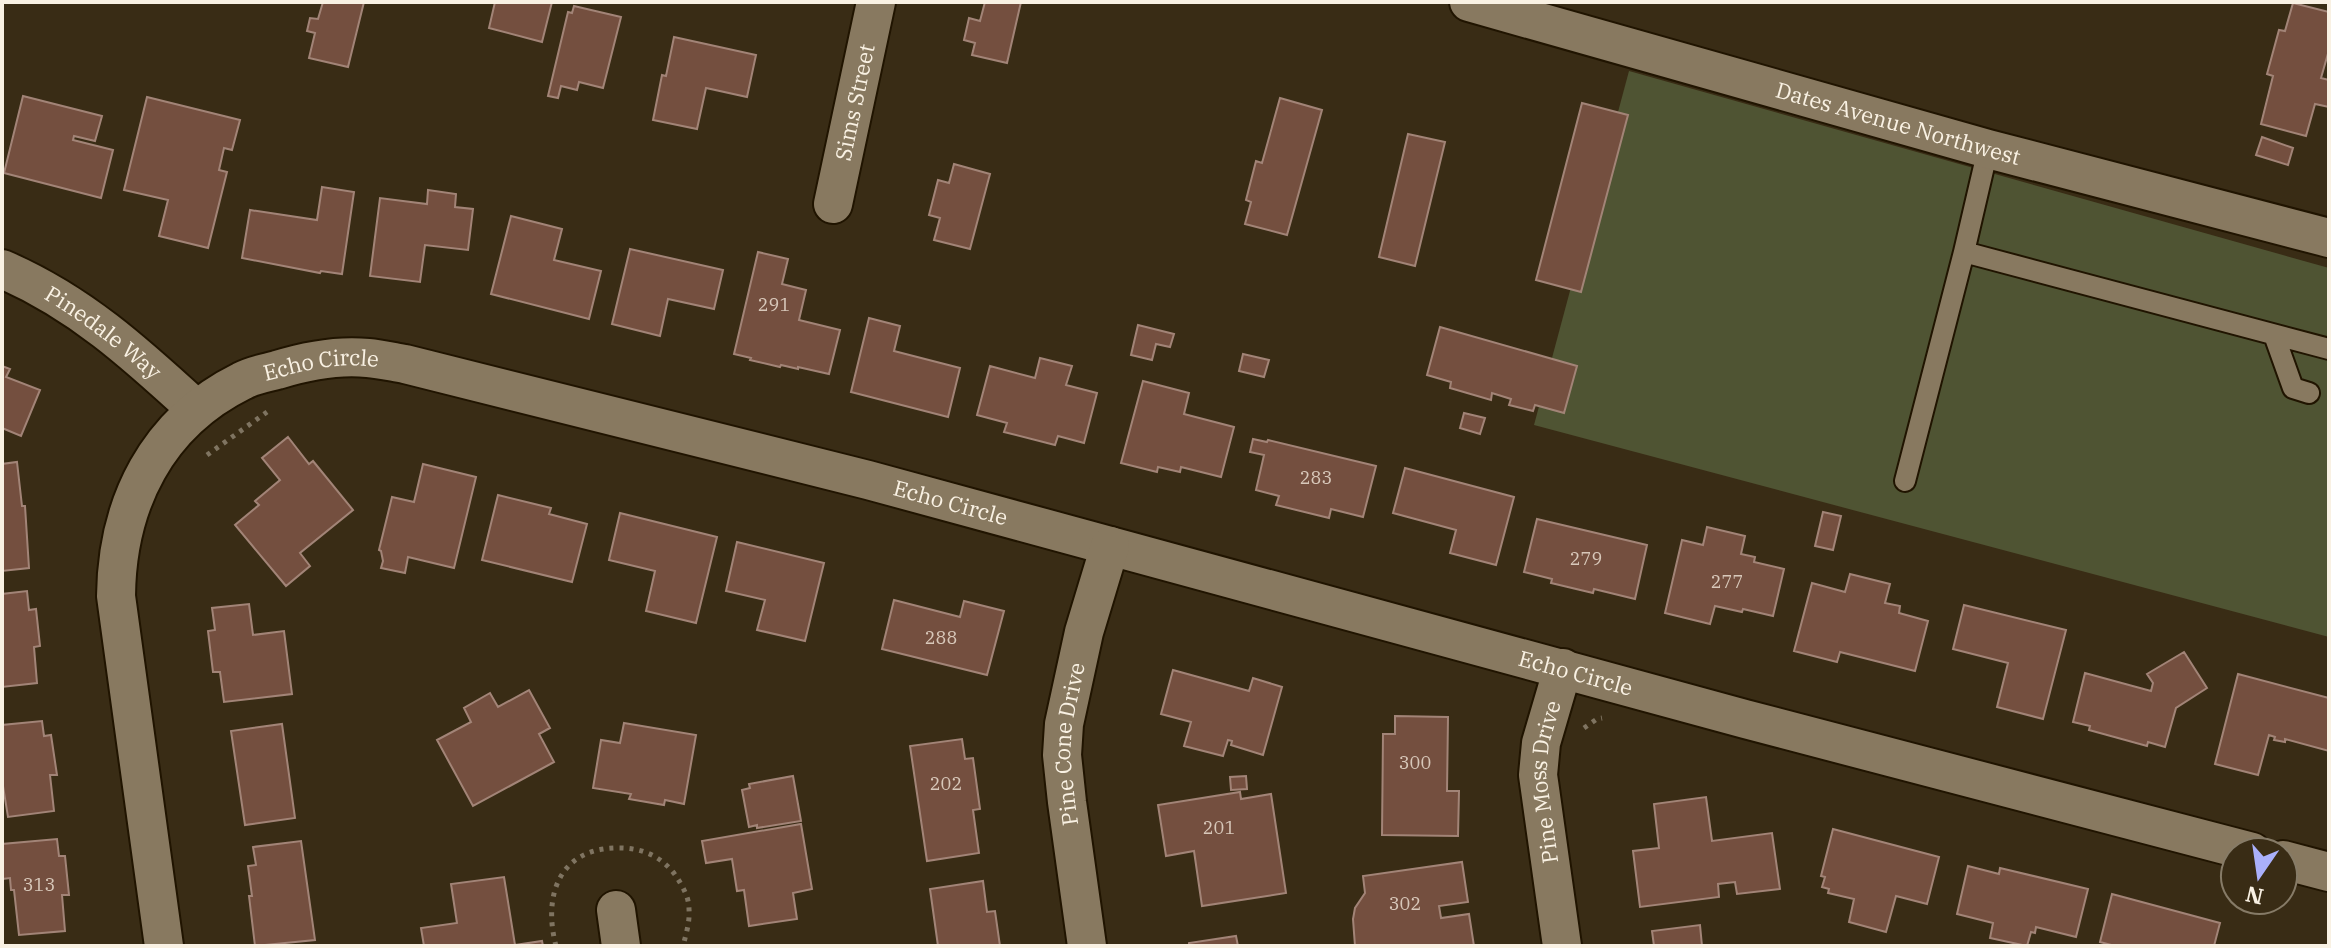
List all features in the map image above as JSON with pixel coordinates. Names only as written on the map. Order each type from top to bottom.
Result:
[{"type":"street","name":"Sims Street","points":[[833,204],[876,2]]},
{"type":"street","name":"Dates Avenue Northwest","points":[[1469,2],[1988,149],[2329,238]]},
{"type":"street","name":"Pinedale Way","points":[[2,269],[58,296],[122,342],[196,409]]},
{"type":"street","name":"Echo Circle","points":[[164,946],[116,596],[121,534],[140,480],[170,435],[196,409],[244,380],[324,359],[366,358],[405,364],[868,480],[1745,719],[2219,843]]},
{"type":"street","name":"Pine Cone Drive","points":[[1087,946],[1062,755],[1064,724],[1084,632],[1110,546]]},
{"type":"street","name":"Pine Moss Drive","points":[[1562,946],[1538,775],[1541,743],[1563,668]]},
{"type":"street","points":[[2299,864],[2329,872]]},
{"type":"lane","points":[[1905,481],[1988,149]]},
{"type":"lane","points":[[1964,252],[2329,349]]},
{"type":"lane","points":[[2274,335],[2293,388],[2309,393]]},
{"type":"path","points":[[204,457],[271,409]]},
{"type":"path","points":[[1581,733],[1585,726],[1610,716]]},
{"type":"green space","points":[[1629,71],[2329,268],[2329,637],[1534,425]]},
{"type":"building","points":[[323,2],[364,2],[348,67],[309,58],[315,33],[307,31],[310,18],[318,19]]},
{"type":"building","points":[[495,2],[552,2],[542,42],[489,28]]},
{"type":"building","points":[[985,2],[1021,2],[1007,63],[972,55],[975,43],[964,40],[969,18],[980,21]]},
{"type":"building","points":[[2293,3],[2329,12],[2329,50],[2321,78],[2329,80],[2329,107],[2315,104],[2306,136],[2261,124],[2273,76],[2267,74],[2279,30],[2285,31]]},
{"type":"building","points":[[574,6],[621,17],[603,88],[579,82],[577,90],[561,86],[558,98],[548,96],[568,12],[572,13]]},
{"type":"building","points":[[674,37],[756,55],[747,97],[706,88],[697,129],[653,120]]},
{"type":"building","points":[[23,96],[102,116],[95,141],[74,136],[73,140],[113,150],[101,198],[4,173]]},
{"type":"building","points":[[147,97],[240,120],[232,150],[224,148],[219,170],[227,172],[208,248],[159,236],[168,200],[124,190]]},
{"type":"building","points":[[1280,98],[1322,110],[1287,235],[1245,224],[1251,202],[1246,200],[1256,161],[1262,163]]},
{"type":"building","points":[[1582,103],[1628,115],[1581,292],[1536,280]]},
{"type":"building","points":[[1408,134],[1445,142],[1415,266],[1379,257]]},
{"type":"building","points":[[2262,137],[2293,148],[2288,165],[2256,155]]},
{"type":"building","points":[[954,164],[990,174],[970,249],[934,240],[940,218],[929,215],[938,180],[949,183]]},
{"type":"building","points":[[322,187],[354,192],[342,274],[320,273],[242,258],[250,210],[317,220]]},
{"type":"building","points":[[428,190],[456,194],[455,207],[473,209],[468,250],[425,245],[420,282],[370,276],[380,198],[427,204]]},
{"type":"building","points":[[511,216],[562,229],[554,260],[601,271],[589,319],[491,294]]},
{"type":"building","points":[[630,249],[723,270],[714,309],[668,299],[660,336],[612,324]]},
{"type":"building","points":[[758,252],[788,259],[782,284],[806,290],[799,320],[840,330],[829,374],[798,367],[780,367],[734,354]]},
{"type":"building","points":[[869,318],[900,326],[894,351],[960,368],[948,417],[851,392]]},
{"type":"building","points":[[1138,325],[1174,334],[1170,347],[1156,344],[1152,360],[1131,355]]},
{"type":"building","points":[[1440,327],[1577,366],[1564,413],[1535,405],[1533,411],[1509,405],[1511,399],[1492,393],[1491,400],[1450,388],[1451,382],[1427,375]]},
{"type":"building","points":[[1243,354],[1269,360],[1264,377],[1239,371]]},
{"type":"building","points":[[1040,358],[1072,366],[1066,385],[1097,393],[1084,443],[1058,436],[1055,445],[1004,432],[1007,423],[977,415],[990,366],[1035,378]]},
{"type":"building","points":[[2,366],[10,369],[6,377],[40,390],[21,436],[2,428]]},
{"type":"building","points":[[1143,381],[1189,393],[1184,414],[1234,427],[1221,477],[1181,467],[1180,472],[1158,467],[1157,472],[1121,463]]},
{"type":"building","points":[[1464,413],[1485,418],[1480,434],[1460,428]]},
{"type":"building","points":[[288,437],[309,464],[313,461],[353,510],[300,553],[310,566],[286,586],[235,525],[259,505],[255,501],[280,480],[262,458]]},
{"type":"building","points":[[1253,439],[1376,466],[1363,517],[1331,509],[1329,518],[1276,505],[1279,496],[1256,490],[1264,455],[1250,452]]},
{"type":"building","points":[[17,462],[22,506],[25,506],[29,568],[2,571],[2,464]]},
{"type":"building","points":[[423,464],[476,477],[454,568],[408,557],[405,573],[381,568],[383,561],[379,550],[392,497],[414,502]]},
{"type":"building","points":[[1405,468],[1514,497],[1496,565],[1450,553],[1456,530],[1393,513]]},
{"type":"building","points":[[498,495],[551,508],[549,514],[587,524],[572,582],[482,560]]},
{"type":"building","points":[[1823,512],[1841,516],[1833,550],[1815,546]]},
{"type":"building","points":[[620,513],[717,537],[696,623],[646,611],[655,571],[609,560]]},
{"type":"building","points":[[1537,519],[1647,545],[1635,599],[1551,583],[1552,579],[1524,572]]},
{"type":"building","points":[[1707,527],[1745,536],[1741,554],[1755,557],[1754,562],[1784,569],[1773,616],[1715,606],[1710,624],[1665,613],[1682,540],[1703,545]]},
{"type":"building","points":[[737,542],[824,563],[805,641],[757,630],[765,600],[726,591]]},
{"type":"building","points":[[1850,574],[1890,584],[1885,603],[1900,606],[1899,613],[1928,621],[1915,671],[1840,652],[1837,662],[1794,651],[1812,583],[1845,592]]},
{"type":"building","points":[[27,591],[29,610],[36,609],[40,646],[34,647],[37,683],[2,687],[2,594]]},
{"type":"building","points":[[894,600],[960,617],[964,601],[1004,611],[987,675],[882,649]]},
{"type":"building","points":[[249,604],[253,635],[284,631],[292,694],[224,702],[220,672],[213,672],[208,631],[215,630],[212,608]]},
{"type":"building","points":[[1964,605],[2066,630],[2043,719],[1997,707],[2008,663],[1953,649]]},
{"type":"building","points":[[2184,652],[2207,688],[2176,708],[2165,747],[2148,742],[2147,746],[2089,730],[2090,726],[2073,722],[2085,673],[2151,691],[2153,683],[2147,674]]},
{"type":"building","points":[[1173,670],[1249,691],[1253,678],[1282,687],[1263,755],[1231,745],[1232,741],[1228,740],[1223,756],[1184,746],[1191,722],[1161,714]]},
{"type":"building","points":[[2238,674],[2329,698],[2329,751],[2285,739],[2285,742],[2274,740],[2275,737],[2269,735],[2258,775],[2215,764]]},
{"type":"building","points":[[529,690],[550,728],[539,734],[554,762],[473,806],[437,740],[471,722],[464,708],[490,693],[498,707]]},
{"type":"building","points":[[1395,716],[1448,717],[1447,791],[1459,791],[1458,836],[1382,835],[1383,734],[1395,734]]},
{"type":"building","points":[[42,721],[44,736],[51,735],[57,775],[50,775],[54,811],[8,817],[2,780],[2,725]]},
{"type":"building","points":[[624,723],[696,735],[684,804],[665,800],[664,805],[629,799],[631,794],[593,788],[601,740],[620,743]]},
{"type":"building","points":[[282,724],[295,818],[245,825],[231,731]]},
{"type":"building","points":[[962,739],[965,759],[973,758],[980,809],[973,810],[979,853],[927,861],[910,746]]},
{"type":"building","points":[[793,776],[801,821],[749,827],[742,790],[750,788],[749,784]]},
{"type":"building","points":[[1246,776],[1247,789],[1231,790],[1230,777]]},
{"type":"building","points":[[1240,792],[1241,799],[1271,794],[1286,893],[1202,906],[1194,851],[1166,856],[1158,805]]},
{"type":"building","points":[[1706,797],[1712,841],[1772,833],[1780,889],[1737,894],[1735,882],[1718,884],[1719,897],[1640,907],[1633,851],[1659,848],[1654,804]]},
{"type":"building","points":[[801,824],[812,889],[793,893],[797,919],[749,926],[744,890],[737,891],[732,859],[706,863],[702,841]]},
{"type":"building","points":[[1833,829],[1939,857],[1927,904],[1896,896],[1886,932],[1849,922],[1854,899],[1828,893],[1829,889],[1822,887],[1825,877],[1821,876]]},
{"type":"building","points":[[57,839],[59,856],[65,856],[69,895],[62,895],[65,931],[19,935],[14,890],[11,890],[10,878],[2,879],[2,844]]},
{"type":"building","points":[[301,841],[315,940],[255,946],[248,866],[256,865],[253,847]]},
{"type":"building","points":[[1462,862],[1468,902],[1439,906],[1441,918],[1469,914],[1474,946],[1355,946],[1353,919],[1355,908],[1365,893],[1363,876]]},
{"type":"building","points":[[1968,866],[1999,874],[2000,868],[2088,889],[2076,937],[2036,927],[2027,946],[1990,938],[1993,923],[1957,914]]},
{"type":"building","points":[[504,877],[515,945],[542,941],[543,946],[424,946],[421,928],[457,923],[451,884]]},
{"type":"building","points":[[983,881],[987,912],[995,911],[1000,946],[938,946],[930,889]]},
{"type":"building","points":[[2112,894],[2220,923],[2214,946],[2115,946],[2100,942]]},
{"type":"building","points":[[1700,925],[1702,946],[1654,946],[1652,931]]},
{"type":"building","points":[[1236,936],[1238,946],[1189,946],[1189,943]]}]
